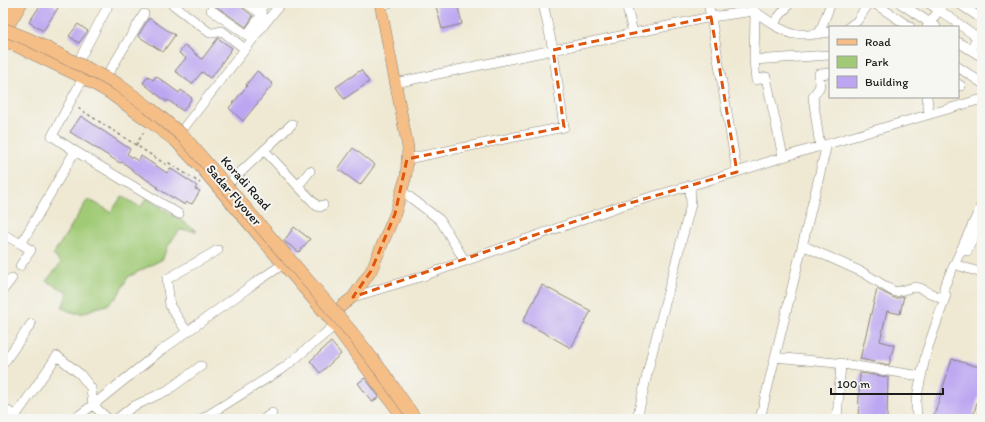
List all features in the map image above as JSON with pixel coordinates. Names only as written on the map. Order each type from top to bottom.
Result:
[{"type":"highway","name":"Sadar Flyover","points":[[4,27],[112,87],[184,142],[352,339],[411,419]]},
{"type":"highway","name":"Sadar Flyover","points":[[4,27],[111,81],[148,107],[183,136],[352,333],[383,373],[415,419]]},
{"type":"main road","points":[[3,14],[10,3]]},
{"type":"main road","points":[[4,27],[22,3]]},
{"type":"main road","points":[[331,322],[342,314],[371,271],[395,214],[406,176],[408,148],[395,84],[383,4]]},
{"type":"main road","name":"Koradi Road","points":[[4,27],[117,78],[158,109],[182,130],[342,314],[386,371],[420,419]]},
{"type":"main road","name":"Koradi Road","points":[[3,40],[83,78],[109,93],[175,141],[201,168],[284,264],[331,322],[404,419]]},
{"type":"street","points":[[79,60],[107,8],[108,3]]},
{"type":"street","points":[[171,3],[210,32],[222,32],[245,49]]},
{"type":"street","points":[[246,3],[260,13]]},
{"type":"street","points":[[211,10],[247,35],[265,3]]},
{"type":"street","points":[[407,159],[564,127],[553,50],[543,3]]},
{"type":"street","points":[[626,3],[633,33]]},
{"type":"street","points":[[708,3],[737,172]]},
{"type":"street","points":[[772,24],[790,3]]},
{"type":"street","points":[[819,34],[831,3]]},
{"type":"street","points":[[858,24],[869,3]]},
{"type":"street","points":[[874,3],[908,26]]},
{"type":"street","points":[[900,3],[931,26],[941,7]]},
{"type":"street","points":[[928,3],[941,7],[978,37],[971,50]]},
{"type":"street","points":[[958,3],[982,19]]},
{"type":"street","points":[[182,130],[277,6]]},
{"type":"street","points":[[260,13],[277,6]]},
{"type":"street","points":[[395,84],[753,7]]},
{"type":"street","points":[[753,7],[772,24],[792,34],[805,35],[829,32]]},
{"type":"street","points":[[753,7],[756,80],[766,77],[784,157]]},
{"type":"street","points":[[108,74],[144,14]]},
{"type":"street","points":[[959,43],[982,57]]},
{"type":"street","points":[[754,60],[829,55]]},
{"type":"street","points":[[959,68],[982,83]]},
{"type":"street","points":[[760,419],[802,245],[823,146],[813,97],[820,84],[818,74],[829,73]]},
{"type":"street","points":[[83,78],[52,136],[75,152],[179,214]]},
{"type":"street","points":[[927,98],[929,114]]},
{"type":"street","points":[[353,297],[423,276],[620,206],[982,98]]},
{"type":"street","points":[[228,184],[292,124]]},
{"type":"street","points":[[264,150],[317,206],[320,207],[323,205]]},
{"type":"street","points":[[21,244],[75,152]]},
{"type":"street","points":[[298,186],[310,171]]},
{"type":"street","points":[[637,419],[651,357],[691,204],[690,185]]},
{"type":"street","points":[[402,191],[440,220],[465,261]]},
{"type":"street","points":[[944,300],[944,287],[982,204]]},
{"type":"street","points":[[917,419],[916,401],[926,353],[944,300],[982,219]]},
{"type":"street","points":[[3,234],[35,252],[20,266]]},
{"type":"street","points":[[802,245],[864,273],[896,292],[914,287],[920,288],[944,300]]},
{"type":"street","points":[[187,332],[170,306],[167,279],[218,250]]},
{"type":"street","points":[[74,419],[159,352],[293,257]]},
{"type":"street","points":[[960,266],[982,273]]},
{"type":"street","points":[[3,290],[12,278]]},
{"type":"street","points":[[202,419],[285,366],[331,322]]},
{"type":"street","points":[[3,364],[31,324]]},
{"type":"street","points":[[14,419],[57,356],[80,374],[91,388],[93,405],[108,419]]},
{"type":"street","points":[[775,357],[841,363],[921,376]]},
{"type":"street","points":[[836,419],[841,363]]},
{"type":"street","points":[[117,419],[132,407],[168,390],[201,366]]},
{"type":"street","points":[[3,408],[12,414],[14,419]]},
{"type":"street","points":[[264,419],[272,413]]},
{"type":"street","points":[[981,419],[982,415]]},
{"type":"path","points":[[78,108],[167,165],[169,163],[200,183]]},
{"type":"path","points":[[136,145],[151,123]]},
{"type":"highlighted area","points":[[711,17],[737,172],[620,206],[353,297],[371,271],[395,214],[407,159],[564,127],[553,50]]},
{"type":"green space","points":[[122,196],[140,207],[147,198],[197,231],[180,230],[172,240],[163,259],[128,277],[117,297],[107,305],[84,313],[74,313],[62,308],[68,292],[46,281],[61,263],[53,255],[88,199],[111,212]]},
{"type":"building","points":[[42,3],[51,3],[58,8],[43,31],[29,22]]},
{"type":"building","points":[[206,3],[236,3],[253,16],[246,27],[214,5],[208,5]]},
{"type":"building","points":[[457,3],[462,24],[442,29],[436,6]]},
{"type":"building","points":[[149,18],[175,35],[163,52],[138,36]]},
{"type":"building","points":[[78,24],[88,31],[79,43],[69,36]]},
{"type":"building","points":[[218,38],[232,48],[222,64],[210,78],[202,72],[192,84],[175,71],[186,58],[179,53],[185,45],[202,59]]},
{"type":"building","points":[[361,70],[369,82],[344,99],[336,87]]},
{"type":"building","points":[[257,71],[273,84],[243,121],[229,108]]},
{"type":"building","points":[[148,76],[153,80],[156,76],[179,93],[181,90],[192,98],[183,111],[168,100],[167,102],[143,83]]},
{"type":"building","points":[[81,116],[130,149],[127,154],[138,161],[141,156],[167,173],[170,168],[197,186],[195,189],[200,191],[192,204],[187,202],[185,205],[157,188],[158,187],[122,162],[120,163],[70,132]]},
{"type":"building","points":[[353,148],[375,165],[360,185],[338,169]]},
{"type":"building","points":[[294,227],[310,239],[299,252],[284,241]]},
{"type":"building","points":[[542,285],[591,311],[571,348],[523,321]]},
{"type":"building","points":[[877,289],[894,298],[904,296],[900,314],[887,311],[880,341],[894,345],[889,365],[860,359]]},
{"type":"building","points":[[331,342],[341,354],[320,373],[310,361]]},
{"type":"building","points":[[952,359],[982,368],[982,386],[972,419],[933,419]]},
{"type":"building","points":[[860,373],[888,377],[887,419],[858,419]]},
{"type":"building","points":[[365,378],[379,397],[372,402],[358,383]]}]
